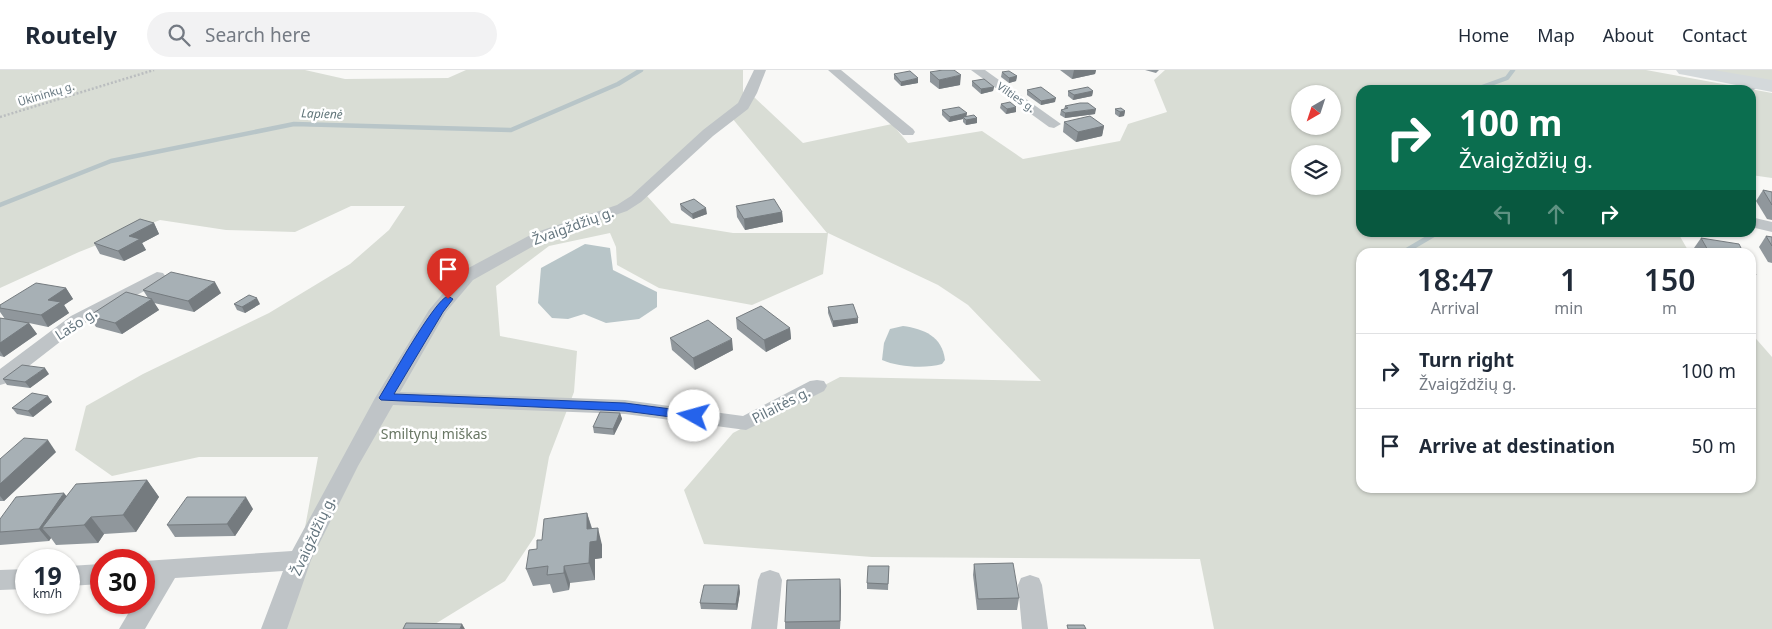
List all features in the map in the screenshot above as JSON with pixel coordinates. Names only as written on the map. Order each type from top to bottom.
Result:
[{"type":"main road","points":[[1685,70],[1772,86]]},
{"type":"street","name":"Žvaigždžių g.","points":[[274,629],[299,560],[347,466],[438,310],[467,276],[540,236],[622,208],[636,199],[708,133],[743,106],[751,93],[760,70]]},
{"type":"street","points":[[834,70],[908,132]]},
{"type":"street","name":"Vilties g.","points":[[977,70],[1054,124]]},
{"type":"street","points":[[1756,223],[1772,227]]},
{"type":"street","name":"Lašo g.","points":[[0,379],[77,320],[157,276]]},
{"type":"street","name":"Pilaitės g.","points":[[385,398],[625,407],[746,423],[817,386]]},
{"type":"street","points":[[155,571],[299,560]]},
{"type":"street","points":[[132,629],[168,570]]},
{"type":"street","points":[[0,580],[15,579]]},
{"type":"street","points":[[764,629],[770,580]]},
{"type":"street","points":[[1030,585],[1035,629]]},
{"type":"path","name":"Ūkininkų g.","points":[[0,117],[154,70]]},
{"type":"green space","name":"Smiltynų miškas","points":[[0,70],[305,70],[345,79],[448,78],[466,70],[743,70],[743,100],[647,196],[671,223],[733,233],[827,233],[732,118],[754,97],[803,143],[892,124],[908,143],[982,131],[1023,159],[1120,141],[1128,124],[1167,112],[1154,80],[1165,70],[1646,70],[1728,85],[1356,85],[1356,237],[1680,237],[1687,248],[1356,248],[1356,493],[1756,493],[1756,339],[1772,357],[1772,629],[1214,629],[1200,559],[872,557],[704,544],[684,490],[733,433],[840,377],[1041,381],[968,305],[938,285],[828,233],[823,274],[752,305],[659,288],[617,265],[616,247],[610,233],[549,246],[496,286],[500,336],[577,351],[574,392],[549,457],[535,536],[505,581],[427,629],[274,629],[299,560],[318,457],[199,457],[112,476],[75,450],[86,406],[143,374],[269,313],[350,264],[389,230],[405,206],[351,206],[295,232],[226,230],[160,220],[79,252],[0,288]]},
{"type":"green space","points":[[1702,70],[1772,70],[1772,83]]},
{"type":"green space","points":[[1756,90],[1772,93],[1772,178],[1756,176]]},
{"type":"shaded area","points":[[585,244],[610,248],[613,270],[657,292],[657,307],[639,319],[606,323],[584,314],[568,319],[552,318],[538,303],[541,268]]},
{"type":"shaded area","points":[[903,326],[918,329],[936,339],[945,360],[942,364],[912,366],[882,360],[884,343],[890,329]]},
{"type":"building","points":[[954,70],[961,75],[939,80],[930,72]]},
{"type":"building","points":[[910,71],[918,78],[901,82],[894,74]]},
{"type":"building","points":[[1009,71],[1017,76],[1009,78],[1002,72]]},
{"type":"building","points":[[984,79],[994,87],[981,89],[972,81]]},
{"type":"building","points":[[1041,87],[1056,98],[1041,101],[1027,90]]},
{"type":"building","points":[[1088,87],[1093,91],[1074,95],[1068,91]]},
{"type":"building","points":[[1010,102],[1016,107],[1007,109],[1001,104]]},
{"type":"building","points":[[1088,103],[1096,109],[1065,113],[1061,110],[1068,108],[1065,106]]},
{"type":"building","points":[[959,107],[967,113],[950,117],[942,110]]},
{"type":"building","points":[[1121,108],[1125,111],[1120,112],[1115,109]]},
{"type":"building","points":[[974,115],[977,118],[966,120],[963,117]]},
{"type":"building","points":[[1090,116],[1104,126],[1078,132],[1064,122]]},
{"type":"building","points":[[1763,190],[1772,192],[1772,205]]},
{"type":"building","points":[[694,199],[706,208],[692,214],[680,204]]},
{"type":"building","points":[[774,199],[782,212],[744,219],[736,206]]},
{"type":"building","points":[[140,219],[154,223],[129,236],[140,239],[118,251],[94,243]]},
{"type":"building","points":[[1766,236],[1772,237],[1772,246]]},
{"type":"building","points":[[1701,238],[1739,244],[1741,248],[1707,248]]},
{"type":"building","points":[[171,272],[215,282],[188,301],[143,290]]},
{"type":"building","points":[[36,283],[66,288],[48,300],[61,302],[41,315],[0,308],[0,305]]},
{"type":"building","points":[[126,292],[152,299],[115,323],[89,316]]},
{"type":"building","points":[[249,295],[257,298],[242,307],[234,304]]},
{"type":"building","points":[[853,304],[858,318],[833,321],[828,307]]},
{"type":"building","points":[[761,306],[790,328],[764,340],[736,318]]},
{"type":"building","points":[[0,318],[29,323],[0,343]]},
{"type":"building","points":[[708,320],[732,339],[693,358],[670,338]]},
{"type":"building","points":[[22,365],[45,368],[25,382],[3,379]]},
{"type":"building","points":[[32,393],[48,396],[28,411],[12,408]]},
{"type":"building","points":[[600,412],[620,413],[613,429],[593,427]]},
{"type":"building","points":[[24,438],[48,440],[0,484],[0,459]]},
{"type":"building","points":[[147,480],[123,515],[91,517],[84,525],[42,528],[76,484]]},
{"type":"building","points":[[64,493],[39,529],[0,532],[0,519],[16,497]]},
{"type":"building","points":[[187,497],[246,497],[227,524],[167,525]]},
{"type":"building","points":[[587,513],[587,529],[598,528],[597,541],[590,542],[589,563],[564,566],[564,573],[547,575],[548,566],[526,569],[529,550],[537,549],[537,540],[542,540],[544,519]]},
{"type":"building","points":[[1013,563],[1019,598],[978,599],[974,564]]},
{"type":"building","points":[[868,566],[889,566],[888,584],[867,583]]},
{"type":"building","points":[[840,579],[840,621],[785,622],[787,580]]},
{"type":"building","points":[[704,585],[739,585],[736,604],[700,603]]},
{"type":"building","points":[[406,623],[462,624],[460,629],[403,629]]},
{"type":"building","points":[[1067,625],[1084,625],[1086,629],[1068,629]]},
{"type":"waterway","name":"Lapienė","points":[[0,205],[111,161],[294,124],[511,130],[618,84],[641,70]]},
{"type":"waterway","points":[[1488,85],[1507,78],[1513,70]]},
{"type":"waterway","points":[[1411,248],[1430,237]]},
{"type":"route","points":[[448,299],[438,310],[385,398],[625,407],[694,416]]}]
